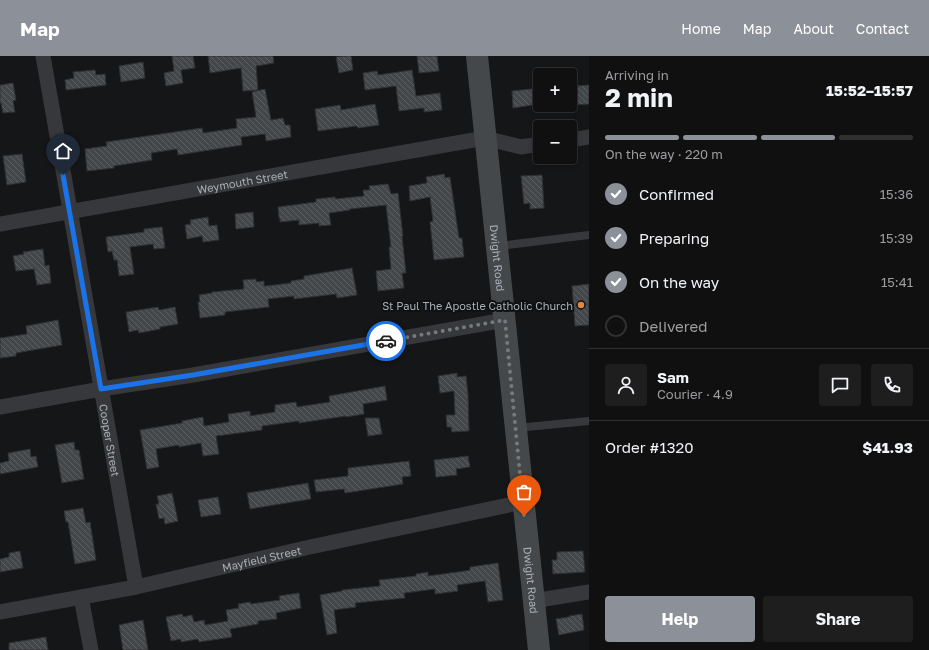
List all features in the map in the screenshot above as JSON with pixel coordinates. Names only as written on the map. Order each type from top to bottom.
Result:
[{"type":"main road","name":"Dwight Road","points":[[477,56],[539,650]]},
{"type":"street","name":"Cooper Street","points":[[43,56],[69,212],[136,587]]},
{"type":"street","points":[[577,139],[589,137]]},
{"type":"street","name":"Weymouth Street","points":[[0,224],[485,138]]},
{"type":"street","points":[[485,138],[521,147],[533,145]]},
{"type":"street","points":[[0,407],[101,389],[201,374],[505,320]]},
{"type":"street","name":"Mayfield Street","points":[[0,612],[136,587],[310,547],[523,502]]},
{"type":"street","points":[[533,601],[589,592]]},
{"type":"street","points":[[81,597],[91,650]]},
{"type":"lane","points":[[497,247],[589,235]]},
{"type":"lane","points":[[516,428],[589,421]]},
{"type":"building","points":[[172,56],[193,56],[195,68],[181,70],[183,83],[166,86],[164,73],[174,71]]},
{"type":"building","points":[[208,56],[273,56],[274,63],[256,66],[258,90],[243,91],[241,68],[210,73]]},
{"type":"building","points":[[351,56],[353,70],[339,73],[336,57]]},
{"type":"building","points":[[417,56],[437,56],[439,71],[419,73]]},
{"type":"building","points":[[143,62],[145,78],[121,82],[119,66]]},
{"type":"building","points":[[95,70],[96,75],[105,74],[106,85],[66,90],[65,80],[74,78],[73,72]]},
{"type":"building","points":[[412,70],[416,96],[440,93],[442,110],[424,112],[424,108],[399,111],[396,86],[365,90],[363,73],[377,71],[378,75]]},
{"type":"building","points":[[13,83],[16,100],[13,101],[15,112],[3,113],[0,103],[0,85]]},
{"type":"building","points":[[589,85],[589,104],[577,105],[577,86]]},
{"type":"building","points":[[265,89],[271,120],[283,118],[285,125],[290,125],[291,137],[266,141],[265,134],[241,137],[242,145],[178,155],[177,149],[151,153],[152,160],[114,166],[114,168],[87,171],[85,149],[107,146],[106,142],[202,128],[203,133],[237,128],[236,119],[256,117],[252,92]]},
{"type":"building","points":[[533,89],[533,105],[513,108],[512,91]]},
{"type":"building","points":[[375,104],[379,125],[318,131],[315,109],[340,105],[341,110]]},
{"type":"building","points":[[22,154],[26,182],[7,185],[3,156]]},
{"type":"building","points":[[444,174],[445,178],[450,177],[459,238],[462,238],[464,257],[434,260],[430,222],[433,221],[430,197],[410,201],[409,186],[427,183],[426,177]]},
{"type":"building","points":[[542,175],[544,208],[530,209],[530,203],[524,204],[521,176]]},
{"type":"building","points":[[388,184],[391,194],[398,193],[406,273],[402,273],[404,288],[378,291],[376,271],[391,269],[389,247],[391,247],[386,205],[329,213],[331,225],[319,226],[319,223],[299,225],[299,220],[280,222],[278,207],[316,202],[316,199],[364,196],[363,190],[370,190],[369,186]]},
{"type":"building","points":[[253,212],[254,227],[236,229],[235,214]]},
{"type":"building","points":[[208,217],[209,226],[217,225],[219,240],[203,242],[202,236],[187,239],[185,225],[191,224],[190,220]]},
{"type":"building","points":[[162,227],[165,248],[154,249],[153,244],[130,247],[134,274],[119,276],[117,260],[114,260],[112,251],[108,252],[106,237],[144,232],[144,229]]},
{"type":"building","points":[[43,249],[45,266],[49,265],[51,283],[37,285],[34,269],[16,271],[13,256],[24,254],[23,252]]},
{"type":"building","points":[[352,268],[357,295],[337,298],[336,294],[294,299],[294,296],[268,299],[269,307],[225,312],[225,315],[200,318],[198,302],[200,302],[199,295],[212,292],[244,289],[243,280],[256,279],[256,282],[264,281],[264,286],[266,286],[291,283],[291,281],[304,279],[304,276]]},
{"type":"building","name":"St Paul The Apostle Catholic Church","points":[[589,284],[589,325],[575,326],[572,286]]},
{"type":"building","points":[[158,307],[159,310],[175,307],[178,324],[139,333],[138,330],[129,332],[126,312]]},
{"type":"building","points":[[58,320],[62,345],[16,353],[16,356],[0,358],[0,338],[27,334],[26,326]]},
{"type":"building","points":[[457,373],[457,377],[466,376],[469,431],[452,432],[451,427],[447,427],[446,415],[455,415],[454,391],[440,393],[438,376]]},
{"type":"building","points":[[385,386],[387,400],[363,404],[364,414],[299,423],[299,421],[262,426],[262,430],[216,436],[219,454],[203,456],[201,443],[156,449],[159,467],[147,469],[140,430],[182,423],[182,421],[203,417],[204,426],[229,422],[228,414],[250,411],[250,416],[275,412],[275,405],[296,402],[297,407],[330,402],[329,396]]},
{"type":"building","points":[[365,418],[379,418],[382,434],[368,436]]},
{"type":"building","points":[[74,442],[75,450],[79,450],[84,479],[62,483],[55,445]]},
{"type":"building","points":[[30,449],[31,457],[36,456],[38,467],[0,474],[0,463],[9,461],[8,453]]},
{"type":"building","points":[[468,456],[470,467],[456,469],[457,475],[436,477],[434,460]]},
{"type":"building","points":[[409,461],[411,476],[402,477],[403,484],[345,493],[344,489],[316,492],[314,480],[348,476],[348,468]]},
{"type":"building","points":[[308,483],[311,499],[250,509],[247,493]]},
{"type":"building","points":[[172,493],[178,521],[165,524],[164,518],[159,519],[156,504],[159,504],[157,496]]},
{"type":"building","points":[[218,497],[221,514],[201,517],[198,500]]},
{"type":"building","points":[[83,508],[86,523],[90,522],[96,560],[75,564],[68,522],[66,522],[64,511]]},
{"type":"building","points":[[20,551],[23,568],[0,572],[0,559],[9,557],[9,553]]},
{"type":"building","points":[[583,551],[585,572],[553,574],[552,560],[557,560],[557,552]]},
{"type":"building","points":[[498,563],[503,600],[488,602],[485,581],[457,585],[458,591],[435,594],[435,589],[404,593],[405,598],[355,603],[356,607],[334,610],[337,633],[327,635],[320,595],[342,590],[380,586],[379,580],[416,576],[416,574],[428,572],[428,576],[465,571],[470,570],[470,567]]},
{"type":"building","points":[[299,593],[301,608],[276,613],[277,619],[258,621],[258,624],[230,629],[232,637],[199,642],[198,639],[181,642],[181,639],[171,641],[166,617],[182,614],[183,617],[192,615],[194,622],[204,620],[205,625],[228,621],[226,610],[239,608],[238,604],[250,602],[251,604],[280,600],[279,596]]},
{"type":"building","points":[[582,614],[584,630],[559,635],[556,619]]},
{"type":"building","points":[[143,620],[148,650],[123,650],[119,625]]},
{"type":"building","points":[[46,637],[48,650],[9,650],[9,643]]},
{"type":"way so far","points":[[386,341],[505,320],[524,516]]},
{"type":"place","name":"St Paul The Apostle Catholic Church","points":[[581,305]]},
{"type":"route","points":[[63,175],[101,389],[193,375],[386,341]]}]
